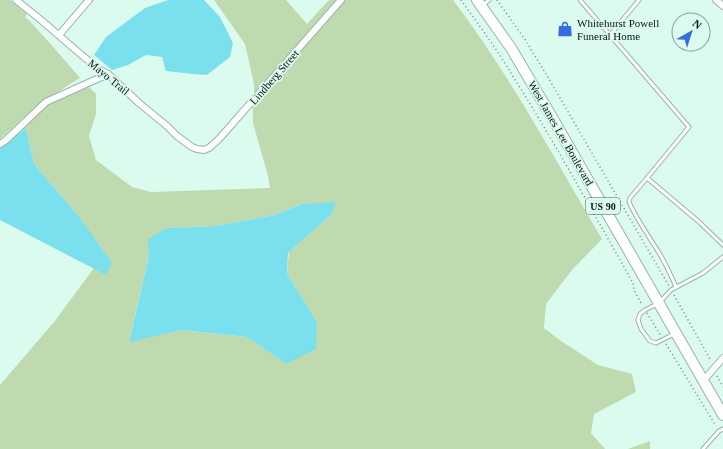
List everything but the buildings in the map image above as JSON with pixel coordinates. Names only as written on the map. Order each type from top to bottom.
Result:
[{"type":"main road","name":"West James Lee Boulevard","points":[[483,2],[565,139],[723,415]]},
{"type":"street","name":"Mayo Trail","points":[[16,0],[60,35],[100,70],[108,74],[178,136],[192,147],[204,150]]},
{"type":"street","points":[[60,35],[89,0]]},
{"type":"street","name":"Lindberg Street","points":[[204,150],[209,148],[219,139],[341,0]]},
{"type":"street","points":[[716,0],[723,6]]},
{"type":"street","points":[[0,144],[46,102],[108,74]]},
{"type":"street","points":[[703,381],[723,358]]},
{"type":"lane","points":[[580,0],[689,128],[630,198],[629,202],[637,219],[660,255],[676,287]]},
{"type":"lane","points":[[610,35],[639,0]]},
{"type":"lane","points":[[647,178],[698,221],[723,245]]},
{"type":"lane","points":[[676,333],[656,343],[650,341],[641,329],[638,320],[640,314],[659,303],[671,290],[703,273],[723,257]]},
{"type":"lane","points":[[703,449],[719,431],[723,429]]},
{"type":"path","points":[[461,0],[514,77],[540,119],[633,283],[634,290],[645,310],[719,431]]},
{"type":"path","points":[[497,0],[524,38],[550,79],[711,360],[713,370],[723,387]]},
{"type":"green space","points":[[0,0],[10,0],[27,14],[25,18],[28,19],[80,78],[43,100],[0,139]]},
{"type":"green space","points":[[214,0],[286,0],[307,24],[329,0],[336,0],[254,95],[254,84],[245,44]]},
{"type":"green space","points":[[346,0],[453,0],[474,28],[513,87],[602,239],[572,270],[546,304],[544,328],[598,365],[632,374],[636,392],[594,414],[591,433],[605,449],[0,449],[0,385],[54,322],[94,268],[106,274],[81,219],[34,164],[26,128],[18,133],[48,105],[89,87],[96,94],[96,114],[89,136],[96,160],[132,187],[151,192],[270,188],[253,123],[253,106]],"holes":[[[302,204],[332,214],[289,252],[287,274],[317,322],[286,364],[247,337],[180,330],[129,341],[149,256],[167,228],[215,226],[275,215]]]},
{"type":"green space","points":[[650,441],[650,449],[628,449]]},
{"type":"water","points":[[168,0],[204,0],[220,17],[233,43],[230,57],[207,75],[166,71],[162,57],[146,55],[128,65],[112,70],[94,55],[106,37],[145,8]]},
{"type":"water","points":[[26,128],[34,164],[81,219],[112,263],[106,275],[0,220],[0,148]]},
{"type":"water","points":[[336,202],[332,214],[288,253],[287,274],[317,322],[316,349],[286,364],[247,337],[181,330],[129,342],[149,256],[148,239],[167,228],[215,226],[275,215],[302,204]]},
{"type":"place","name":"Whitehurst Powell Funeral Home","points":[[565,29]]}]
